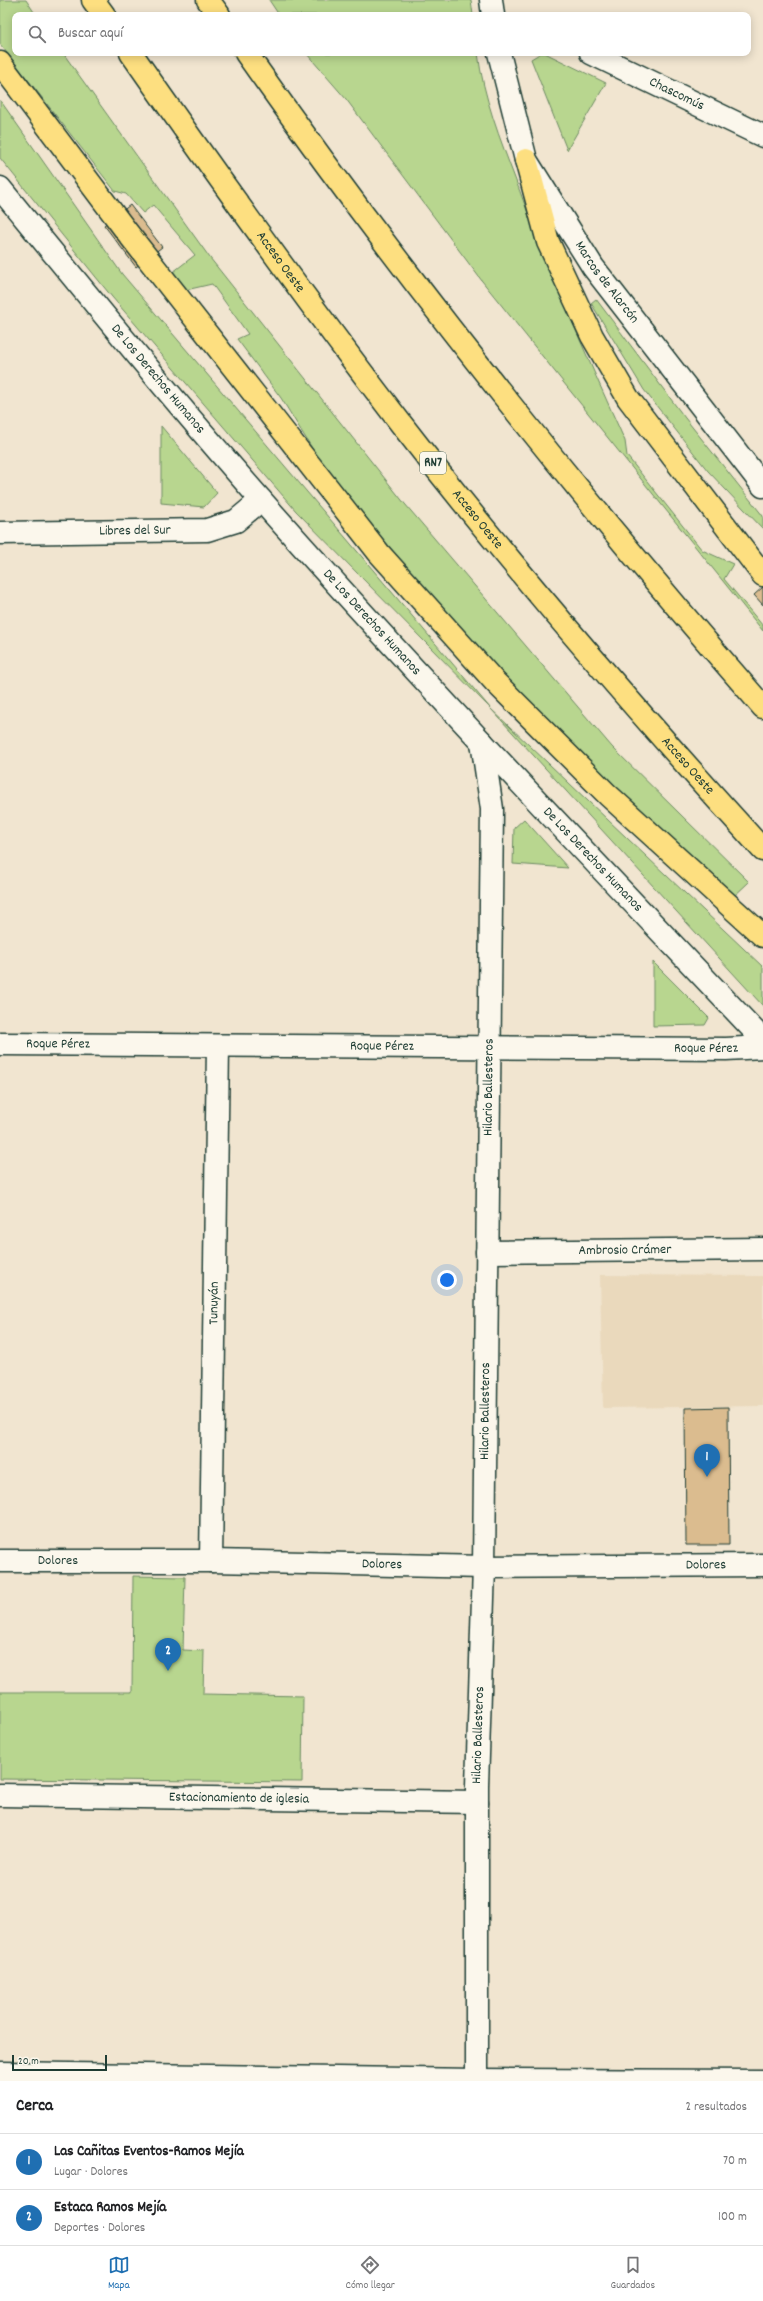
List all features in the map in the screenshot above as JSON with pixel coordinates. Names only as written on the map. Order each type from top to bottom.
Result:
[{"type":"highway","points":[[93,0],[102,12]]},
{"type":"highway","points":[[208,0],[217,12]]},
{"type":"highway","name":"Acceso Oeste","points":[[133,56],[265,243],[403,426],[525,578],[670,748],[763,850]]},
{"type":"highway","points":[[248,56],[330,172],[492,383],[655,584],[763,707]]},
{"type":"highway","points":[[0,63],[126,232],[379,553],[495,682],[608,795],[763,936]]},
{"type":"highway","points":[[526,160],[548,242],[592,336],[624,391],[763,575]]},
{"type":"street","name":"Marcos de Alarcón","points":[[500,56],[526,160],[593,267],[763,486]]},
{"type":"street","name":"Chascomús","points":[[597,56],[763,136]]},
{"type":"street","name":"De Los Derechos Humanos","points":[[0,188],[125,342],[261,500],[482,742],[763,1040]]},
{"type":"street","name":"Libres del Sur","points":[[0,533],[207,530],[236,521],[261,500]]},
{"type":"street","name":"Hilario Ballesteros","points":[[477,2081],[477,1802],[484,1567],[492,809],[482,742]]},
{"type":"street","name":"Roque Pérez","points":[[0,1044],[726,1049],[763,1047]]},
{"type":"street","name":"Tunuyán","points":[[211,1561],[218,1046]]},
{"type":"street","name":"Ambrosio Crámer","points":[[487,1252],[763,1249]]},
{"type":"street","name":"Dolores","points":[[0,1560],[211,1561],[484,1567],[763,1566]]},
{"type":"street","name":"Estacionamiento de iglesia","points":[[0,1796],[477,1802]]},
{"type":"street","points":[[0,2073],[477,2081],[763,2081]]},
{"type":"shaded area","points":[[600,1275],[763,1276],[763,1406],[603,1408]]},
{"type":"green space","points":[[0,0],[26,0],[34,12],[12,12],[12,56],[65,56],[210,258],[405,504],[612,747],[749,882],[731,899],[687,859],[528,700],[442,609],[328,474],[281,398],[237,339],[248,334],[212,284],[186,290],[173,272],[195,255],[153,205],[143,213],[126,194],[115,191],[0,44]]},
{"type":"green space","points":[[269,0],[471,0],[473,12],[277,12]]},
{"type":"green space","points":[[309,56],[478,56],[480,69],[493,117],[528,214],[554,279],[625,441],[627,456],[702,550],[733,564],[724,579],[763,626],[763,631],[482,281],[346,99]]},
{"type":"green space","points":[[536,56],[551,56],[606,83],[567,150],[531,59]]},
{"type":"green space","points":[[0,100],[122,274],[491,709],[296,511],[112,297],[0,158]]},
{"type":"green space","points":[[596,299],[685,418],[763,516],[763,529],[708,471],[644,390],[591,303]]},
{"type":"green space","points":[[161,426],[217,493],[204,507],[161,503]]},
{"type":"green space","points":[[491,709],[763,967],[763,1006]]},
{"type":"green space","points":[[524,819],[568,868],[513,864],[514,828]]},
{"type":"green space","points":[[653,962],[709,1018],[705,1025],[653,1026]]},
{"type":"green space","points":[[133,1576],[185,1577],[183,1650],[204,1651],[203,1694],[303,1696],[302,1782],[0,1779],[0,1692],[132,1692]]},
{"type":"building","points":[[130,205],[162,247],[136,267],[104,225]]},
{"type":"building","points":[[763,587],[763,605],[754,595]]},
{"type":"building","points":[[728,1407],[729,1545],[686,1545],[685,1408]]},
{"type":"place","name":"Las Cañitas Eventos-Ramos Mejía","points":[[707,1477]]},
{"type":"place","name":"Estaca Ramos Mejía","points":[[168,1671]]}]
